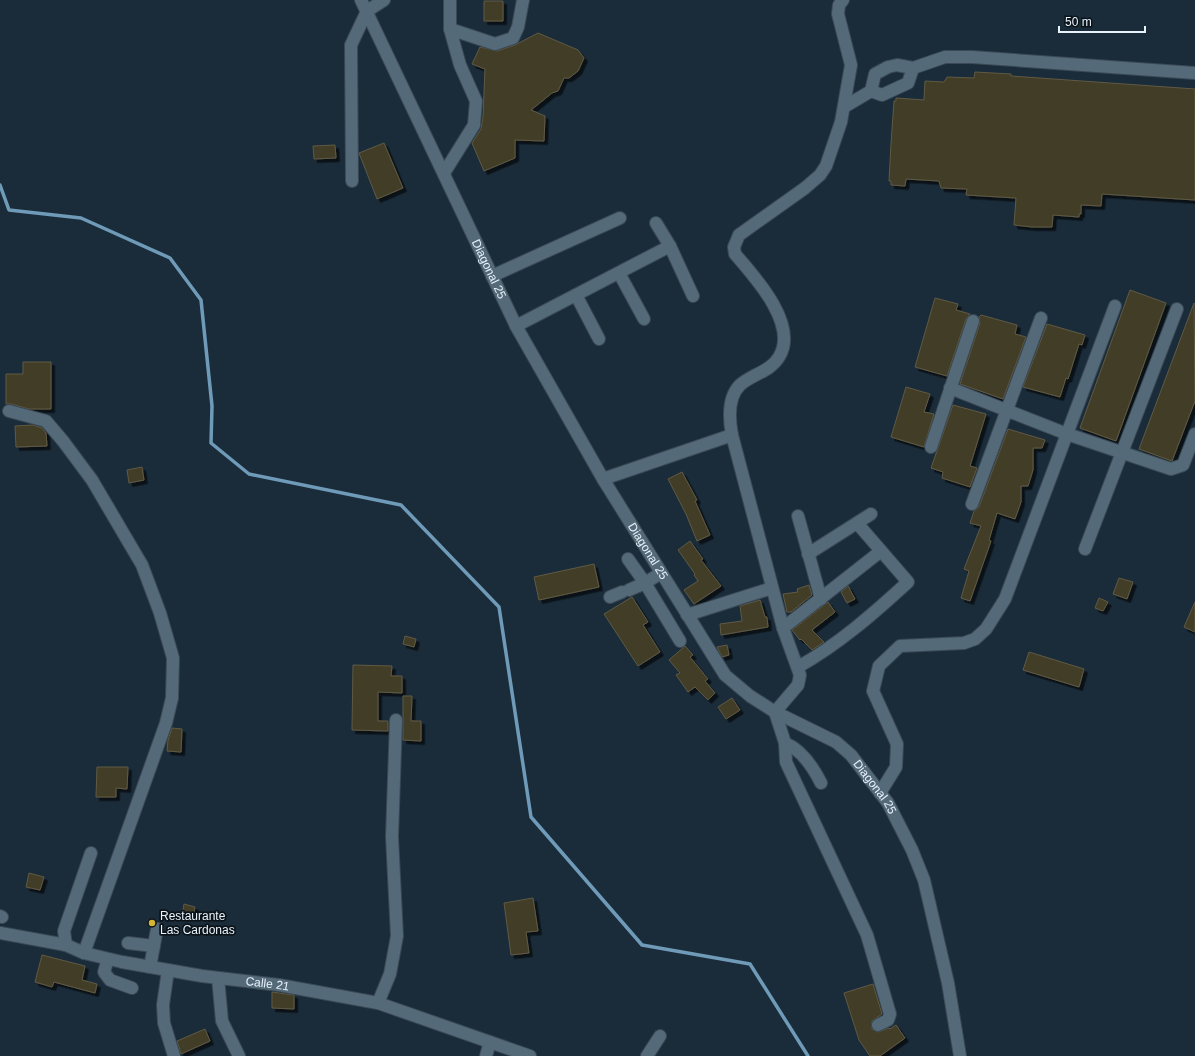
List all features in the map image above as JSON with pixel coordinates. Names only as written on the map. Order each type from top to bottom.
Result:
[{"type":"street","name":"Diagonal 25","points":[[362,0],[516,326],[603,478],[725,675],[750,696],[774,712],[836,742],[851,755],[888,803],[912,850],[924,880],[948,983],[960,1056]]},
{"type":"street","points":[[352,181],[351,45],[368,11],[384,0]]},
{"type":"street","points":[[444,173],[474,125],[476,101],[460,66],[450,29],[450,0]]},
{"type":"street","points":[[450,29],[495,44],[513,38],[518,27],[522,0]]},
{"type":"street","points":[[843,0],[839,5],[838,14],[851,65],[844,107],[826,166],[820,176],[739,235],[734,247],[735,254],[780,315],[785,337],[783,349],[779,358],[768,369],[740,386],[733,398],[730,418],[732,435],[772,588],[783,628],[800,675],[798,685],[774,712],[785,743],[786,762],[867,936],[890,1014],[888,1020],[878,1025]]},
{"type":"street","points":[[844,107],[871,91],[875,74],[888,67],[897,66],[913,68],[945,57],[972,57],[1195,73]]},
{"type":"street","points":[[871,91],[882,95],[908,83],[913,68]]},
{"type":"street","points":[[492,276],[620,218]]},
{"type":"street","points":[[656,223],[670,246],[693,296]]},
{"type":"street","points":[[516,326],[670,246]]},
{"type":"street","points":[[619,273],[644,318]]},
{"type":"street","points":[[576,295],[599,339]]},
{"type":"street","points":[[880,793],[896,767],[897,744],[873,691],[879,666],[900,646],[964,643],[974,639],[986,629],[1005,599],[1115,306]]},
{"type":"street","points":[[1085,549],[1177,309]]},
{"type":"street","points":[[972,504],[1041,318]]},
{"type":"street","points":[[931,447],[973,321]]},
{"type":"street","points":[[950,388],[1067,434],[1171,469],[1183,465],[1195,434]]},
{"type":"street","points":[[10,411],[46,421],[64,441],[92,480],[142,566],[160,613],[173,658],[172,698],[166,723],[84,953]]},
{"type":"street","points":[[603,478],[732,435]]},
{"type":"street","points":[[808,554],[871,514]]},
{"type":"street","points":[[798,516],[820,599]]},
{"type":"street","points":[[798,667],[826,652],[867,619],[908,582],[857,523]]},
{"type":"street","points":[[783,628],[881,551]]},
{"type":"street","points":[[628,559],[645,583],[680,641]]},
{"type":"street","points":[[610,597],[645,583],[661,573]]},
{"type":"street","points":[[687,615],[772,588]]},
{"type":"street","points":[[378,1003],[390,974],[397,936],[392,837],[396,720]]},
{"type":"street","points":[[785,743],[792,746],[813,766],[821,784]]},
{"type":"street","points":[[66,945],[64,932],[91,853]]},
{"type":"street","points":[[150,967],[157,929]]},
{"type":"street","name":"Calle 21","points":[[0,933],[66,945],[84,953],[150,967],[218,978],[280,985],[378,1003],[530,1056]]},
{"type":"street","points":[[128,943],[154,946]]},
{"type":"street","points":[[108,959],[104,972],[110,980],[132,988]]},
{"type":"street","points":[[168,970],[163,1005],[164,1017],[174,1056]]},
{"type":"street","points":[[218,978],[222,1020],[239,1056]]},
{"type":"street","points":[[647,1056],[660,1036]]},
{"type":"street","points":[[486,1056],[490,1042]]},
{"type":"building","points":[[484,1],[503,1],[503,21],[484,21]]},
{"type":"building","points":[[538,33],[578,50],[584,58],[578,71],[569,78],[564,78],[558,91],[552,93],[531,110],[545,116],[544,141],[515,140],[515,158],[484,171],[472,143],[481,129],[485,69],[472,64],[480,47],[497,51],[515,45]]},
{"type":"building","points":[[975,72],[1011,74],[1011,76],[1195,89],[1195,200],[1102,194],[1101,206],[1081,205],[1081,214],[1079,214],[1079,217],[1053,215],[1052,227],[1032,227],[1014,225],[1016,198],[966,195],[967,189],[941,188],[939,181],[906,179],[905,186],[891,185],[891,181],[889,181],[891,144],[894,101],[896,101],[896,98],[924,100],[925,81],[944,82],[947,77],[974,78]]},
{"type":"building","points":[[384,143],[403,188],[377,199],[359,153]]},
{"type":"building","points":[[335,145],[336,158],[314,159],[313,146]]},
{"type":"building","points":[[1130,290],[1166,303],[1116,441],[1080,428]]},
{"type":"building","points":[[935,298],[958,304],[956,310],[970,314],[966,319],[947,376],[915,367]]},
{"type":"building","points":[[1194,303],[1195,401],[1172,461],[1139,449]]},
{"type":"building","points":[[981,315],[1017,325],[1015,334],[1026,337],[1003,399],[960,384],[980,323],[979,317]]},
{"type":"building","points":[[1047,324],[1085,335],[1082,345],[1079,344],[1068,379],[1066,378],[1060,397],[1023,387]]},
{"type":"building","points":[[23,362],[51,362],[51,409],[29,409],[6,404],[6,374],[23,374]]},
{"type":"building","points":[[906,387],[930,394],[924,412],[934,414],[924,447],[891,437]]},
{"type":"building","points":[[953,405],[986,414],[970,466],[977,468],[970,487],[942,478],[943,472],[931,468]]},
{"type":"building","points":[[33,425],[42,428],[46,433],[47,446],[16,447],[15,426]]},
{"type":"building","points":[[1008,429],[1045,440],[1042,448],[1033,448],[1033,470],[1028,486],[1021,486],[1021,502],[1015,519],[997,513],[989,540],[991,541],[970,601],[961,598],[969,571],[964,569],[981,526],[970,523],[974,511],[979,507]]},
{"type":"building","points":[[142,467],[144,480],[129,483],[127,470]]},
{"type":"building","points":[[682,472],[697,500],[695,501],[710,535],[697,541],[686,514],[668,479]]},
{"type":"building","points":[[690,541],[703,559],[701,560],[721,586],[694,604],[684,590],[698,581],[694,575],[695,574],[678,550]]},
{"type":"building","points":[[594,564],[599,587],[539,600],[534,577]]},
{"type":"building","points":[[1119,578],[1133,582],[1127,599],[1113,594]]},
{"type":"building","points":[[809,585],[812,595],[791,612],[787,612],[783,594],[798,592],[797,589]]},
{"type":"building","points":[[848,586],[855,599],[847,603],[841,592]]},
{"type":"building","points":[[632,597],[648,622],[643,625],[660,652],[638,666],[604,614]]},
{"type":"building","points":[[1099,598],[1108,602],[1103,611],[1095,608]]},
{"type":"building","points":[[760,600],[765,617],[767,617],[768,627],[721,635],[720,624],[742,621],[740,606]]},
{"type":"building","points":[[828,602],[835,612],[812,630],[824,642],[812,650],[801,639],[800,640],[792,630]]},
{"type":"building","points":[[1195,602],[1195,632],[1184,627]]},
{"type":"building","points":[[405,636],[416,639],[414,647],[403,644]]},
{"type":"building","points":[[727,645],[729,655],[722,657],[717,647]]},
{"type":"building","points":[[685,646],[693,655],[690,657],[708,679],[705,681],[715,693],[708,700],[695,687],[688,692],[676,675],[680,673],[669,660]]},
{"type":"building","points":[[1029,652],[1084,669],[1079,687],[1023,670]]},
{"type":"building","points":[[353,665],[392,666],[391,676],[402,676],[402,693],[378,692],[378,721],[388,721],[388,731],[352,730]]},
{"type":"building","points":[[403,696],[412,696],[411,721],[421,721],[421,741],[403,740]]},
{"type":"building","points":[[732,698],[740,710],[726,719],[718,707]]},
{"type":"building","points":[[172,728],[182,729],[181,752],[167,751],[168,740]]},
{"type":"building","points":[[97,767],[128,767],[127,789],[116,788],[116,797],[96,797]]},
{"type":"building","points":[[29,873],[44,877],[40,890],[26,887]]},
{"type":"building","points":[[533,898],[538,931],[526,932],[529,953],[511,955],[504,903]]},
{"type":"building","points":[[184,904],[195,907],[193,917],[182,915]]},
{"type":"building","points":[[42,955],[85,966],[82,980],[97,984],[95,993],[54,982],[52,987],[35,982]]},
{"type":"building","points":[[873,984],[882,1014],[872,1021],[872,1029],[878,1032],[889,1028],[890,1029],[896,1025],[905,1038],[880,1056],[870,1056],[859,1040],[844,993]]},
{"type":"building","points":[[272,992],[294,995],[294,1009],[272,1008]]},
{"type":"building","points":[[205,1029],[210,1041],[181,1054],[177,1041]]},
{"type":"waterway","points":[[0,185],[9,210],[81,218],[170,258],[201,300],[212,406],[211,443],[249,474],[401,505],[499,607],[531,817],[642,945],[750,964],[808,1056]]},
{"type":"place","name":"Restaurante Las Cardonas","points":[[152,923]]}]
